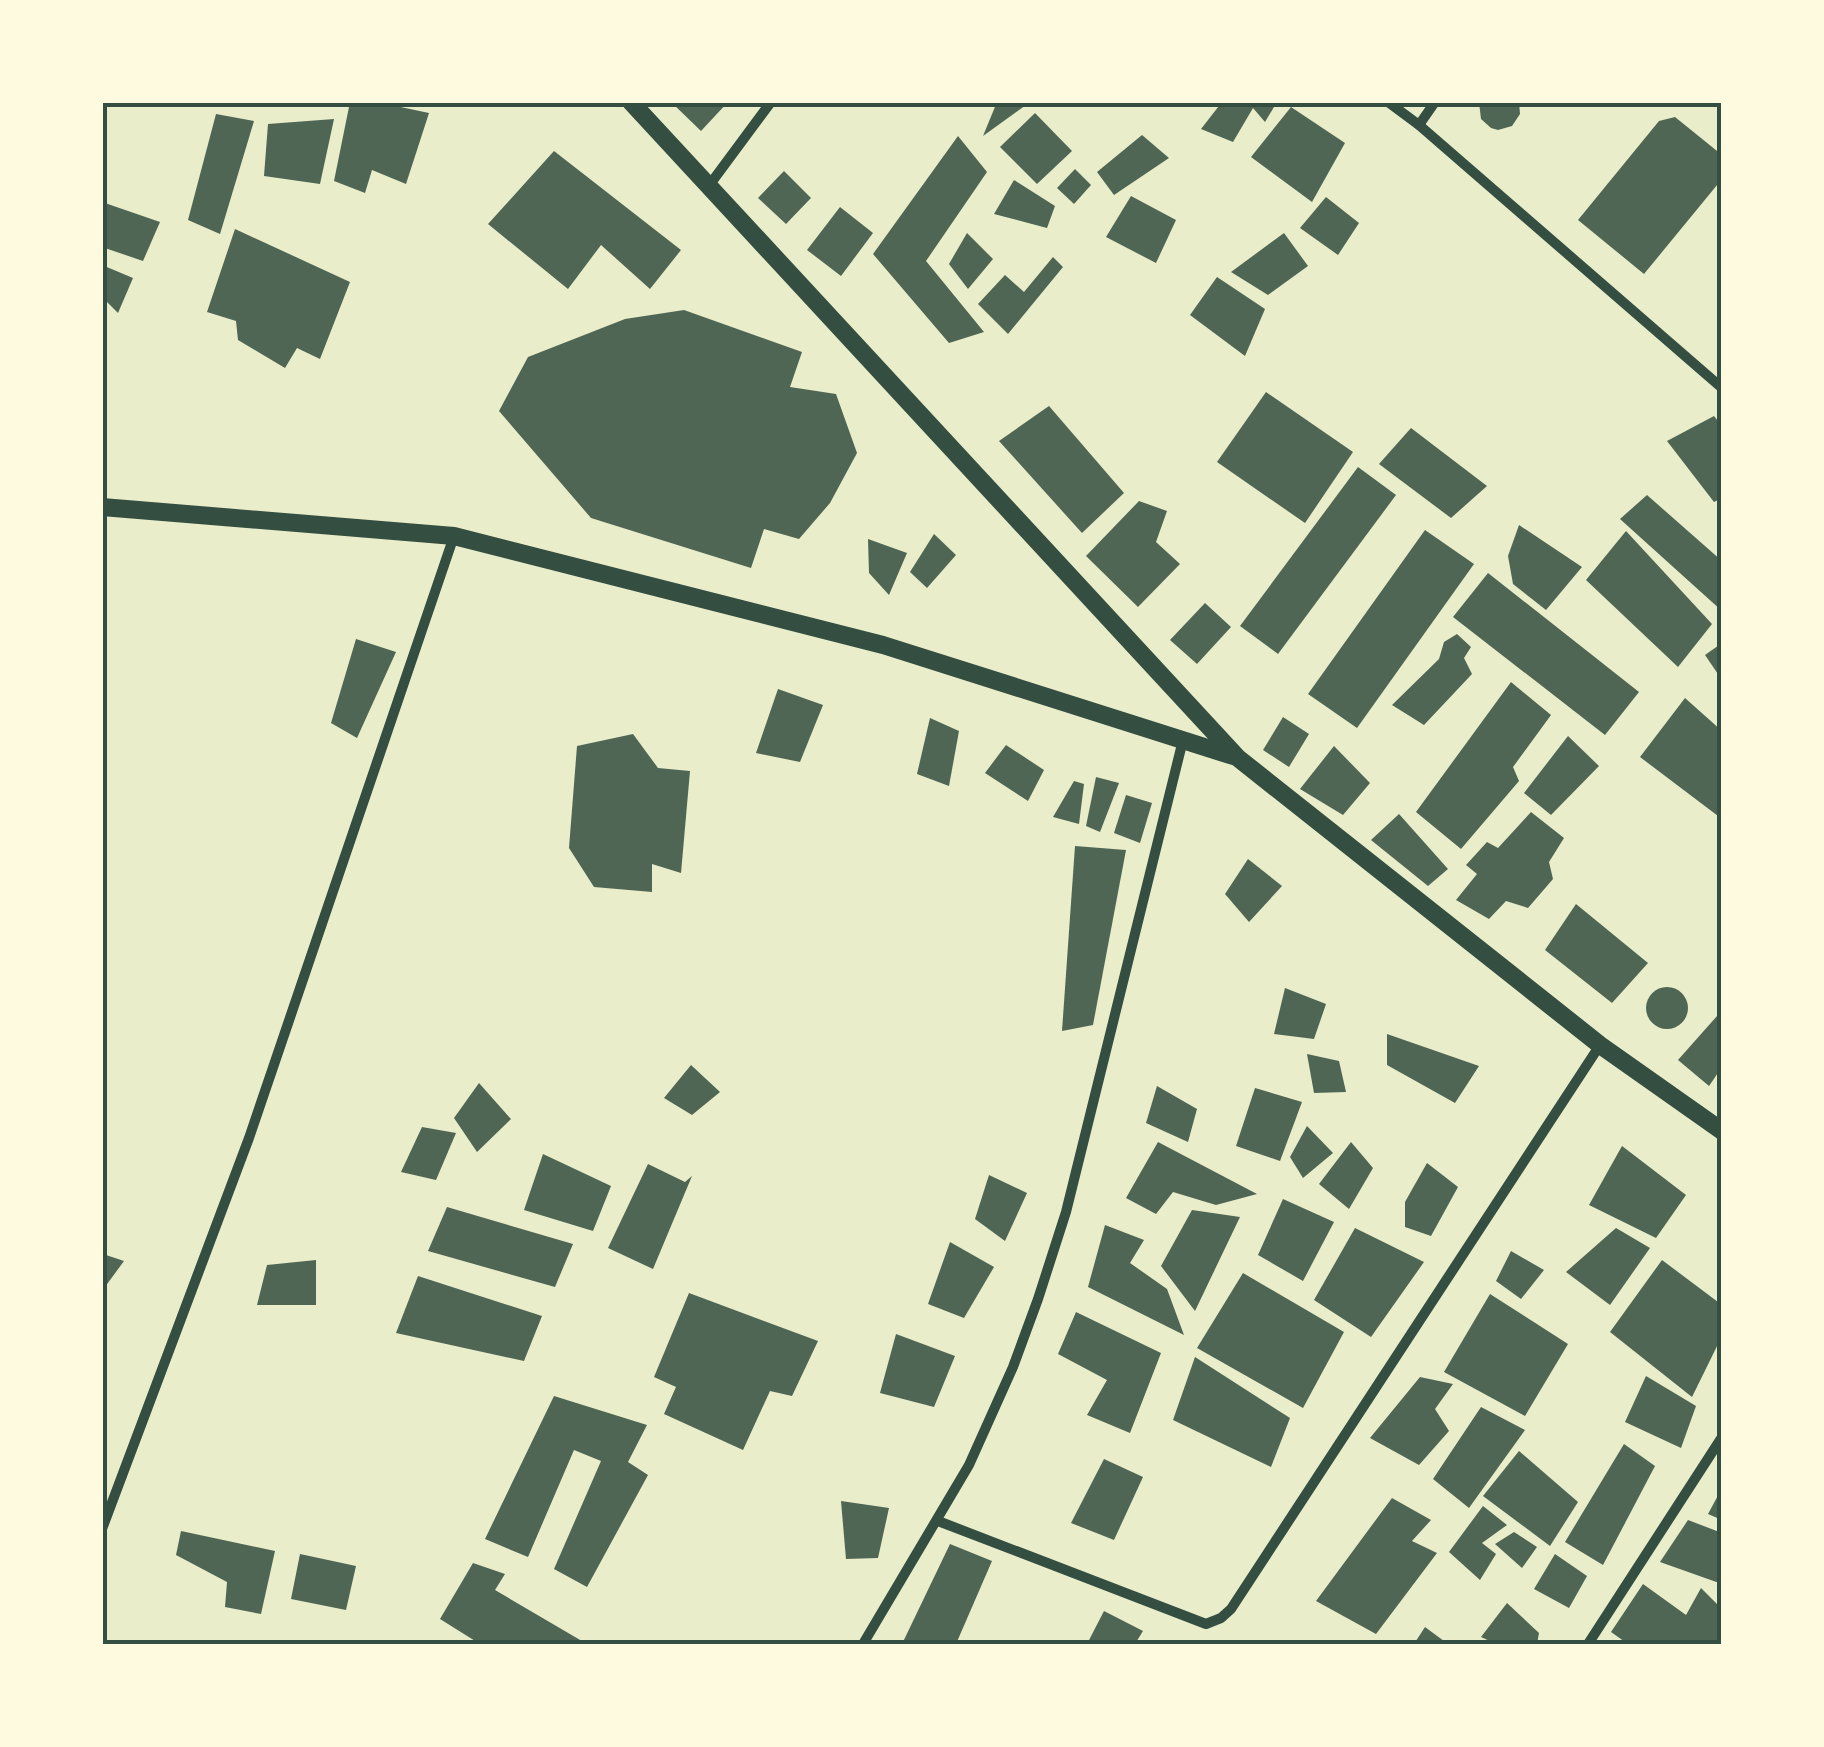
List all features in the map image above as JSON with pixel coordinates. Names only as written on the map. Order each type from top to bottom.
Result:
[{"type":"street","points":[[631,102],[1238,758],[1600,1045],[1722,1130]]},
{"type":"street","points":[[708,187],[771,102]]},
{"type":"street","points":[[1388,102],[1722,388]]},
{"type":"street","points":[[1419,126],[1435,102]]},
{"type":"street","points":[[102,507],[454,536],[883,645],[1238,758]]},
{"type":"street","points":[[102,1530],[249,1138],[454,536]]},
{"type":"street","points":[[863,1644],[970,1465],[1013,1368],[1066,1212],[1183,740]]},
{"type":"street","points":[[938,1520],[1206,1624],[1221,1618],[1242,1592],[1600,1045]]},
{"type":"street","points":[[1588,1644],[1722,1437]]},
{"type":"building","points":[[350,102],[377,102],[429,113],[406,184],[372,170],[365,193],[334,181]]},
{"type":"building","points":[[671,102],[728,102],[701,131]]},
{"type":"building","points":[[997,102],[1030,102],[983,136]]},
{"type":"building","points":[[1222,102],[1277,102],[1265,122],[1253,108],[1233,142],[1201,129]]},
{"type":"building","points":[[1479,102],[1519,102],[1520,114],[1512,126],[1491,128],[1481,119]]},
{"type":"building","points":[[1291,107],[1345,143],[1312,202],[1251,157]]},
{"type":"building","points":[[1035,113],[1072,151],[1037,184],[1000,147]]},
{"type":"building","points":[[216,114],[254,121],[220,234],[188,220]]},
{"type":"building","points":[[1675,117],[1722,155],[1722,179],[1644,274],[1578,220],[1659,121]]},
{"type":"building","points":[[334,119],[320,184],[264,176],[268,124]]},
{"type":"building","points":[[1142,135],[1169,158],[1114,195],[1097,172]]},
{"type":"building","points":[[958,136],[987,172],[926,261],[984,332],[949,343],[873,254]]},
{"type":"building","points":[[554,151],[681,250],[650,289],[601,245],[568,289],[488,224]]},
{"type":"building","points":[[1075,169],[1091,185],[1074,204],[1057,188]]},
{"type":"building","points":[[784,171],[811,198],[786,224],[758,198]]},
{"type":"building","points":[[1014,180],[1055,206],[1047,228],[994,214]]},
{"type":"building","points":[[1131,196],[1176,220],[1156,263],[1106,237]]},
{"type":"building","points":[[1326,197],[1359,223],[1338,255],[1300,228]]},
{"type":"building","points":[[102,202],[160,222],[143,261],[102,247]]},
{"type":"building","points":[[840,207],[873,233],[841,276],[807,250]]},
{"type":"building","points":[[235,229],[350,282],[320,359],[297,348],[285,368],[238,340],[236,321],[207,312]]},
{"type":"building","points":[[967,233],[993,259],[968,289],[949,264]]},
{"type":"building","points":[[1284,233],[1308,266],[1268,295],[1231,272]]},
{"type":"building","points":[[1053,257],[1063,267],[1008,334],[978,304],[1005,275],[1024,292]]},
{"type":"building","points":[[102,265],[133,278],[118,313],[102,297]]},
{"type":"building","points":[[1217,277],[1265,309],[1245,356],[1190,315]]},
{"type":"building","points":[[684,310],[802,352],[790,387],[836,394],[857,453],[830,503],[799,539],[764,529],[751,568],[591,518],[499,411],[528,357],[625,319]]},
{"type":"building","points":[[1266,392],[1353,452],[1305,523],[1217,462]]},
{"type":"building","points":[[1049,406],[1124,493],[1082,533],[999,441]]},
{"type":"building","points":[[1714,416],[1722,426],[1722,498],[1714,502],[1667,441]]},
{"type":"building","points":[[1411,428],[1487,486],[1451,518],[1379,464]]},
{"type":"building","points":[[1358,467],[1396,495],[1278,654],[1240,626]]},
{"type":"building","points":[[1647,495],[1722,561],[1722,611],[1620,519]]},
{"type":"building","points":[[1139,501],[1167,511],[1156,542],[1180,564],[1138,607],[1086,556]]},
{"type":"building","points":[[1519,525],[1582,567],[1546,610],[1513,584],[1508,556]]},
{"type":"building","points":[[1425,530],[1474,564],[1357,728],[1308,694]]},
{"type":"building","points":[[1626,531],[1712,624],[1678,667],[1586,580]]},
{"type":"building","points":[[934,534],[956,555],[927,588],[910,572]]},
{"type":"building","points":[[868,539],[907,553],[889,595],[869,573]]},
{"type":"building","points":[[1488,573],[1639,692],[1605,735],[1453,617]]},
{"type":"building","points":[[1205,603],[1231,627],[1197,664],[1170,640]]},
{"type":"building","points":[[1457,634],[1471,647],[1464,658],[1472,674],[1424,725],[1392,705],[1439,659],[1444,642]]},
{"type":"building","points":[[356,639],[396,652],[357,738],[331,723]]},
{"type":"building","points":[[1722,643],[1722,680],[1705,655]]},
{"type":"building","points":[[1511,682],[1551,715],[1513,767],[1519,781],[1461,849],[1416,812]]},
{"type":"building","points":[[778,689],[823,705],[800,762],[756,753]]},
{"type":"building","points":[[1685,698],[1722,731],[1722,819],[1640,757]]},
{"type":"building","points":[[1283,717],[1309,734],[1289,767],[1263,750]]},
{"type":"building","points":[[930,718],[959,731],[949,786],[917,774]]},
{"type":"building","points":[[633,734],[658,768],[690,771],[681,873],[652,864],[652,892],[594,887],[569,848],[577,746]]},
{"type":"building","points":[[1568,736],[1599,766],[1551,815],[1524,793]]},
{"type":"building","points":[[1006,745],[1044,770],[1028,801],[985,773]]},
{"type":"building","points":[[1334,746],[1370,783],[1343,815],[1300,789]]},
{"type":"building","points":[[1096,777],[1119,783],[1100,832],[1086,826]]},
{"type":"building","points":[[1074,781],[1084,784],[1079,824],[1053,817]]},
{"type":"building","points":[[1126,795],[1152,803],[1140,843],[1114,833]]},
{"type":"building","points":[[1531,812],[1564,838],[1549,862],[1553,879],[1528,908],[1506,901],[1489,919],[1456,900],[1477,874],[1466,865],[1487,842],[1498,848]]},
{"type":"building","points":[[1399,814],[1448,869],[1428,886],[1371,840]]},
{"type":"building","points":[[1075,846],[1126,850],[1093,1025],[1062,1031]]},
{"type":"building","points":[[1248,859],[1282,886],[1249,922],[1225,894]]},
{"type":"building","points":[[1576,904],[1648,963],[1612,1003],[1545,950]]},
{"type":"building","points":[[1667,987],[1682,993],[1688,1008],[1682,1023],[1667,1029],[1652,1023],[1646,1008],[1652,993]]},
{"type":"building","points":[[1285,988],[1326,1004],[1314,1039],[1274,1034]]},
{"type":"building","points":[[1717,1016],[1722,1018],[1722,1067],[1709,1086],[1678,1060]]},
{"type":"building","points":[[1387,1034],[1479,1066],[1455,1103],[1387,1065]]},
{"type":"building","points":[[1307,1054],[1339,1061],[1346,1092],[1314,1093]]},
{"type":"building","points":[[691,1065],[720,1092],[692,1115],[664,1098]]},
{"type":"building","points":[[479,1083],[511,1119],[477,1152],[454,1118]]},
{"type":"building","points":[[1157,1086],[1197,1109],[1188,1142],[1146,1123]]},
{"type":"building","points":[[1255,1088],[1302,1102],[1280,1161],[1236,1146]]},
{"type":"building","points":[[1307,1126],[1333,1153],[1303,1178],[1290,1157]]},
{"type":"building","points":[[422,1127],[456,1133],[436,1180],[401,1172]]},
{"type":"building","points":[[1158,1142],[1257,1194],[1216,1205],[1173,1192],[1156,1214],[1126,1198]]},
{"type":"building","points":[[1351,1142],[1373,1168],[1349,1209],[1319,1184]]},
{"type":"building","points":[[1622,1146],[1686,1195],[1656,1238],[1589,1205]]},
{"type":"building","points":[[543,1154],[611,1186],[593,1231],[524,1210]]},
{"type":"building","points":[[1427,1163],[1458,1187],[1431,1236],[1405,1227],[1405,1202]]},
{"type":"building","points":[[648,1164],[685,1182],[692,1176],[653,1269],[608,1248]]},
{"type":"building","points":[[989,1175],[1027,1193],[1005,1241],[975,1219]]},
{"type":"building","points":[[1283,1199],[1334,1222],[1303,1281],[1258,1255]]},
{"type":"building","points":[[447,1207],[573,1244],[555,1287],[428,1251]]},
{"type":"building","points":[[1192,1210],[1240,1217],[1195,1311],[1161,1266]]},
{"type":"building","points":[[1105,1225],[1144,1240],[1130,1263],[1167,1289],[1184,1335],[1088,1287]]},
{"type":"building","points":[[1355,1228],[1424,1262],[1371,1337],[1314,1300]]},
{"type":"building","points":[[1616,1228],[1650,1248],[1610,1305],[1566,1272]]},
{"type":"building","points":[[950,1242],[994,1267],[964,1318],[928,1304]]},
{"type":"building","points":[[102,1247],[106,1255],[124,1261],[102,1291]]},
{"type":"building","points":[[1511,1251],[1544,1270],[1521,1299],[1496,1281]]},
{"type":"building","points":[[316,1260],[316,1305],[257,1305],[267,1265]]},
{"type":"building","points":[[1662,1260],[1722,1305],[1722,1336],[1692,1397],[1610,1332]]},
{"type":"building","points":[[1243,1273],[1344,1332],[1303,1408],[1197,1348]]},
{"type":"building","points":[[418,1276],[542,1316],[524,1361],[396,1333]]},
{"type":"building","points":[[689,1293],[818,1341],[792,1396],[770,1391],[743,1450],[664,1414],[676,1387],[654,1377]]},
{"type":"building","points":[[1490,1294],[1568,1344],[1525,1416],[1444,1372]]},
{"type":"building","points":[[1076,1312],[1161,1353],[1130,1433],[1087,1415],[1107,1380],[1058,1354]]},
{"type":"building","points":[[896,1334],[955,1356],[934,1407],[880,1393]]},
{"type":"building","points":[[1195,1357],[1290,1418],[1271,1467],[1173,1420]]},
{"type":"building","points":[[1646,1376],[1696,1406],[1681,1448],[1625,1422]]},
{"type":"building","points":[[1420,1377],[1453,1384],[1435,1409],[1449,1431],[1419,1465],[1370,1438]]},
{"type":"building","points":[[554,1396],[647,1425],[628,1462],[648,1475],[587,1587],[554,1569],[601,1461],[574,1450],[528,1557],[485,1539]]},
{"type":"building","points":[[1481,1407],[1525,1430],[1469,1508],[1433,1479]]},
{"type":"building","points":[[1624,1444],[1655,1466],[1603,1565],[1565,1542]]},
{"type":"building","points":[[1519,1451],[1578,1502],[1550,1546],[1483,1496]]},
{"type":"building","points":[[1104,1459],[1143,1477],[1114,1540],[1071,1523]]},
{"type":"building","points":[[1722,1488],[1722,1520],[1708,1514]]},
{"type":"building","points":[[1392,1498],[1431,1520],[1412,1541],[1437,1553],[1376,1634],[1316,1601]]},
{"type":"building","points":[[841,1501],[889,1508],[878,1558],[846,1559]]},
{"type":"building","points":[[1483,1506],[1507,1525],[1482,1543],[1496,1554],[1480,1580],[1449,1552]]},
{"type":"building","points":[[1688,1520],[1722,1533],[1722,1584],[1660,1562]]},
{"type":"building","points":[[181,1531],[275,1551],[261,1614],[225,1607],[227,1582],[176,1555]]},
{"type":"building","points":[[1514,1532],[1537,1547],[1522,1568],[1495,1544]]},
{"type":"building","points":[[950,1544],[992,1561],[956,1644],[902,1644]]},
{"type":"building","points":[[300,1554],[356,1566],[346,1610],[291,1599]]},
{"type":"building","points":[[1555,1554],[1587,1576],[1569,1608],[1534,1589]]},
{"type":"building","points":[[473,1563],[505,1574],[495,1590],[587,1644],[480,1644],[440,1619]]},
{"type":"building","points":[[1643,1584],[1686,1615],[1701,1588],[1722,1609],[1722,1644],[1628,1644],[1611,1632]]},
{"type":"building","points":[[1507,1603],[1539,1633],[1537,1644],[1496,1644],[1481,1637]]},
{"type":"building","points":[[1104,1611],[1143,1631],[1135,1644],[1087,1644]]},
{"type":"building","points":[[1425,1627],[1448,1644],[1414,1644]]}]
